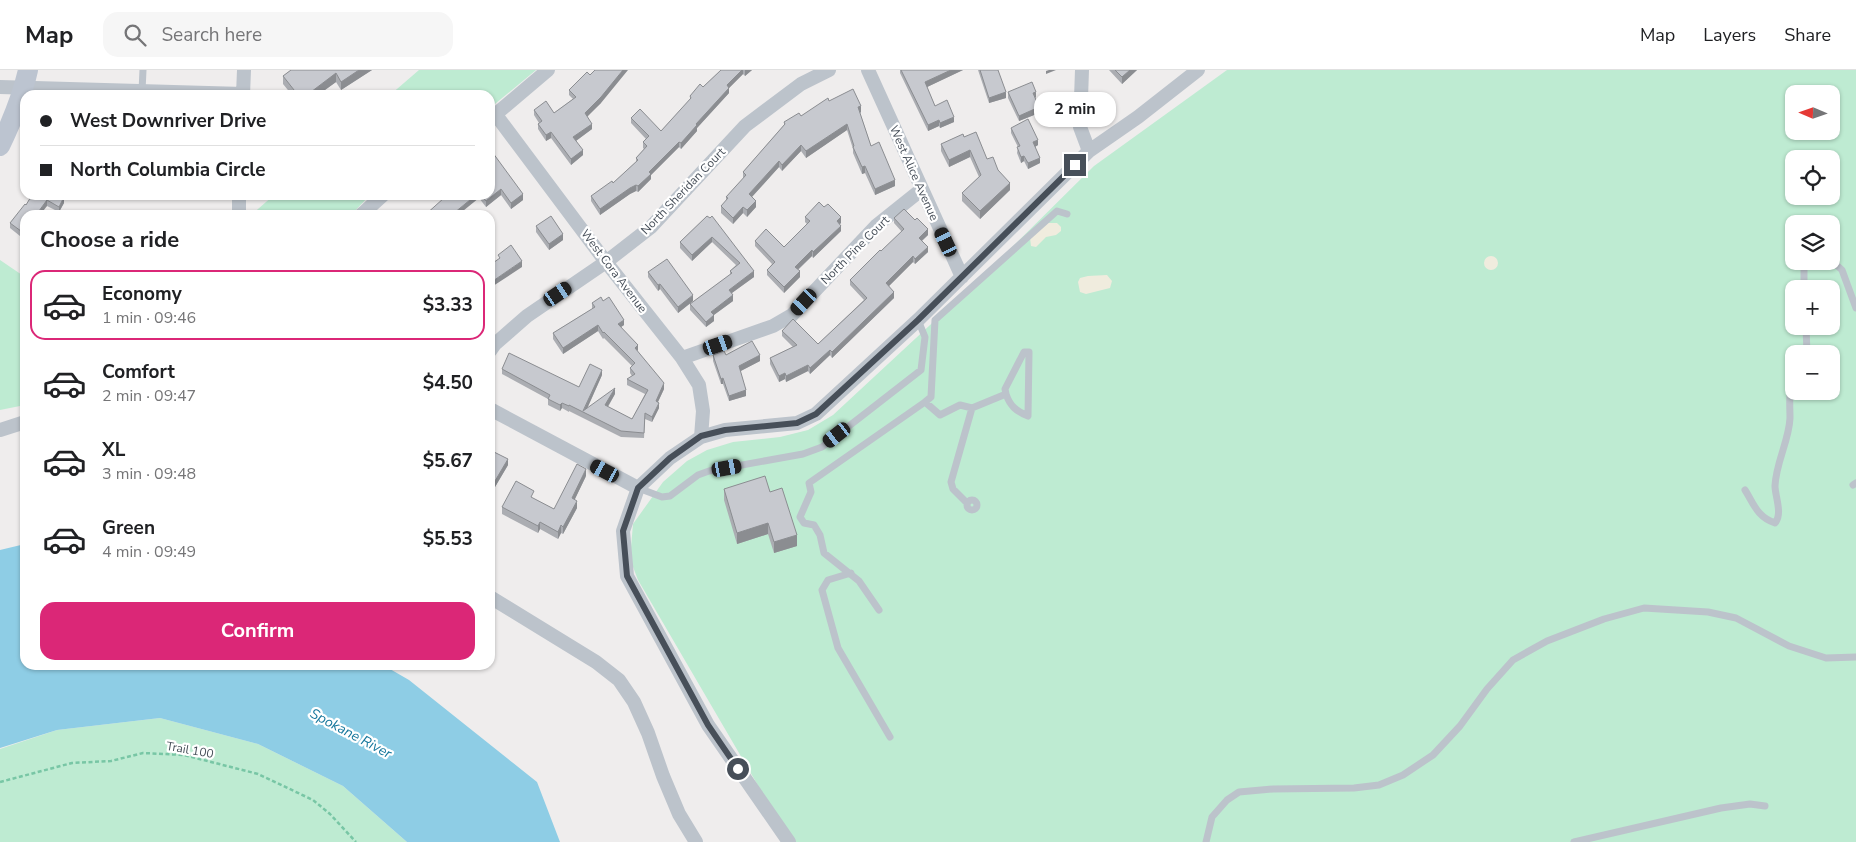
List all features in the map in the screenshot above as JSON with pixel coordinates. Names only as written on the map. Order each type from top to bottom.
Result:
[{"type":"main road","points":[[0,146],[12,122],[20,97]]},
{"type":"street","points":[[243,90],[244,70]]},
{"type":"street","points":[[495,115],[548,70]]},
{"type":"street","name":"North Sheridan Court","points":[[495,344],[527,316],[606,262],[651,227],[745,126],[801,84],[829,70]]},
{"type":"street","name":"West Alice Avenue","points":[[868,70],[962,277]]},
{"type":"street","points":[[1082,70],[1080,127],[1089,151]]},
{"type":"street","points":[[788,842],[708,725],[627,576],[623,531],[638,488],[670,458],[701,436],[725,430],[797,423],[816,414],[918,320],[1089,151],[1198,70]]},
{"type":"street","points":[[0,87],[26,79],[132,90]]},
{"type":"street","name":"West Cora Avenue","points":[[495,120],[682,358],[699,385],[703,411],[701,436]]},
{"type":"street","name":"North Pine Court","points":[[682,358],[773,326],[792,315],[876,226],[922,190]]},
{"type":"street","points":[[367,210],[377,200]]},
{"type":"street","points":[[495,412],[638,488]]},
{"type":"street","points":[[0,430],[20,424]]},
{"type":"street","points":[[495,601],[596,662],[619,680],[634,702],[679,814],[696,842]]},
{"type":"lane","points":[[142,90],[143,70]]},
{"type":"lane","points":[[878,610],[860,581],[824,553],[820,536],[814,525],[804,523],[800,517],[812,492],[810,483],[931,397],[935,320],[1056,211],[1067,214]]},
{"type":"lane","points":[[1840,268],[1856,308]]},
{"type":"lane","points":[[638,488],[662,497],[670,496],[698,475],[709,471],[803,454],[822,447],[921,370],[924,337],[918,320]]},
{"type":"lane","points":[[1024,352],[1029,352],[1028,416],[1016,411],[1009,404],[1006,394],[1005,389],[1024,352]]},
{"type":"lane","points":[[925,402],[940,416],[960,405],[972,408],[1006,394]]},
{"type":"lane","points":[[1745,490],[1760,515],[1775,523],[1778,520],[1775,486],[1777,469],[1788,433],[1789,400]]},
{"type":"lane","points":[[967,503],[953,489],[950,482],[972,408]]},
{"type":"lane","points":[[851,573],[828,580],[822,590],[828,617],[838,648],[890,738]]},
{"type":"lane","points":[[1206,842],[1212,817],[1227,800],[1239,792],[1272,789],[1354,788],[1379,785],[1403,775],[1433,755],[1460,726],[1487,689],[1513,660],[1547,640],[1604,619],[1644,608],[1708,612],[1736,618],[1789,646],[1826,658],[1856,658]]},
{"type":"lane","points":[[1574,842],[1721,808],[1750,804],[1765,806]]},
{"type":"path","name":"Trail 100","points":[[0,782],[72,763],[111,761],[143,753],[184,755],[258,774],[313,800],[330,814],[356,842]]},
{"type":"green space","points":[[419,70],[536,70],[495,104],[495,90],[396,90]]},
{"type":"green space","points":[[1227,70],[1856,70],[1856,842],[791,842],[638,580],[630,559],[633,524],[663,482],[687,461],[707,450],[733,442],[780,437],[808,430],[833,415],[985,274],[1094,166]]},
{"type":"green space","points":[[268,200],[365,200],[356,210],[257,210]]},
{"type":"green space","points":[[0,260],[20,274],[20,406],[0,410]]},
{"type":"green space","points":[[160,718],[258,744],[343,786],[407,842],[0,842],[0,749],[57,730]]},
{"type":"sand","points":[[1046,223],[1057,223],[1061,227],[1061,231],[1056,235],[1046,237],[1036,247],[1031,246],[1030,238]]},
{"type":"sand","points":[[1491,256],[1496,258],[1498,263],[1496,268],[1491,270],[1486,268],[1484,263],[1486,258]]},
{"type":"sand","points":[[1107,275],[1112,281],[1110,288],[1086,294],[1080,292],[1078,282],[1080,278]]},
{"type":"water","name":"Spokane River","points":[[20,545],[20,670],[392,670],[409,680],[537,782],[560,842],[407,842],[343,786],[258,744],[160,718],[57,730],[0,748],[0,550]]},
{"type":"building","points":[[291,70],[359,70],[341,82],[336,73],[314,90],[294,90],[283,76]]},
{"type":"building","points":[[595,70],[623,70],[585,113],[592,124],[573,137],[583,150],[571,159],[551,132],[546,135],[538,124],[542,121],[534,110],[546,101],[554,113],[576,97],[569,90],[587,72],[590,75]]},
{"type":"building","points":[[721,70],[742,70],[727,85],[729,88],[681,143],[679,142],[649,172],[651,174],[638,186],[630,188],[600,209],[591,196],[612,181],[613,183],[638,160],[636,158],[647,146],[643,142],[649,136],[631,118],[640,109],[661,131],[691,98],[690,96],[700,84],[703,87]]},
{"type":"building","points":[[901,70],[951,70],[925,82],[935,106],[947,100],[954,117],[940,123],[939,120],[928,125]]},
{"type":"building","points":[[980,70],[998,70],[1006,92],[989,98]]},
{"type":"building","points":[[1115,70],[1130,70],[1122,77]]},
{"type":"building","points":[[1032,82],[1036,92],[1033,93],[1039,107],[1019,116],[1008,92]]},
{"type":"building","points":[[853,89],[861,106],[858,107],[871,146],[879,142],[895,180],[875,189],[865,166],[862,167],[853,147],[847,124],[806,151],[801,145],[782,165],[779,161],[749,194],[756,201],[747,210],[743,207],[733,218],[721,206],[728,198],[726,197],[746,175],[743,172],[785,124],[784,122],[799,113],[801,116],[828,98],[829,101]]},
{"type":"building","points":[[1028,119],[1038,140],[1033,142],[1040,158],[1028,163],[1024,156],[1021,157],[1017,147],[1020,146],[1011,128]]},
{"type":"building","points":[[976,132],[987,159],[993,157],[998,170],[1010,183],[980,211],[962,193],[981,175],[970,150],[949,160],[941,144],[963,134],[964,137]]},
{"type":"building","points":[[495,156],[523,194],[511,203],[501,189],[495,194]]},
{"type":"building","points":[[29,200],[47,200],[40,210],[20,210]]},
{"type":"building","points":[[47,200],[62,200],[59,207]]},
{"type":"building","points":[[442,200],[470,200],[458,210],[431,210]]},
{"type":"building","points":[[819,202],[824,207],[828,204],[841,217],[837,221],[841,226],[795,267],[800,271],[784,287],[767,270],[775,262],[755,241],[766,229],[784,247],[810,221],[805,217]]},
{"type":"building","points":[[904,209],[928,229],[919,238],[928,247],[915,259],[913,256],[886,283],[894,292],[832,352],[830,350],[810,368],[808,365],[786,376],[785,373],[779,376],[770,358],[797,345],[782,331],[793,319],[818,344],[867,298],[850,280],[904,229],[894,218]]},
{"type":"building","points":[[20,210],[20,230],[10,223]]},
{"type":"building","points":[[551,216],[563,234],[549,244],[536,226]]},
{"type":"building","points":[[707,216],[710,218],[712,216],[754,271],[729,290],[733,295],[711,312],[714,315],[706,322],[690,304],[732,273],[730,271],[740,263],[712,237],[692,255],[680,242]]},
{"type":"building","points":[[511,245],[522,261],[495,280],[495,262],[500,258],[498,255]]},
{"type":"building","points":[[667,259],[693,295],[678,307],[648,272]]},
{"type":"building","points":[[601,297],[603,301],[609,297],[624,320],[618,324],[638,345],[635,348],[664,383],[656,401],[659,403],[652,417],[645,413],[644,433],[621,431],[569,405],[562,403],[560,405],[548,399],[550,395],[502,369],[509,353],[579,387],[590,364],[602,370],[583,411],[615,388],[605,405],[632,419],[648,390],[627,379],[635,374],[630,368],[635,363],[603,333],[598,325],[563,348],[553,333],[595,307],[592,303]]},
{"type":"building","points":[[752,341],[760,355],[739,366],[746,390],[729,396],[713,355],[724,351],[726,355]]},
{"type":"building","points":[[495,452],[508,459],[495,481]]},
{"type":"building","points":[[577,464],[586,469],[572,498],[577,501],[563,527],[561,525],[558,532],[540,522],[538,526],[502,507],[516,481],[534,491],[531,497],[554,509]]},
{"type":"building","points":[[765,476],[770,492],[782,488],[797,535],[774,542],[768,523],[737,533],[724,489]]},
{"type":"route","points":[[738,769],[708,725],[627,576],[623,531],[638,488],[670,458],[701,436],[725,430],[797,423],[816,414],[918,320],[1075,165]]}]
